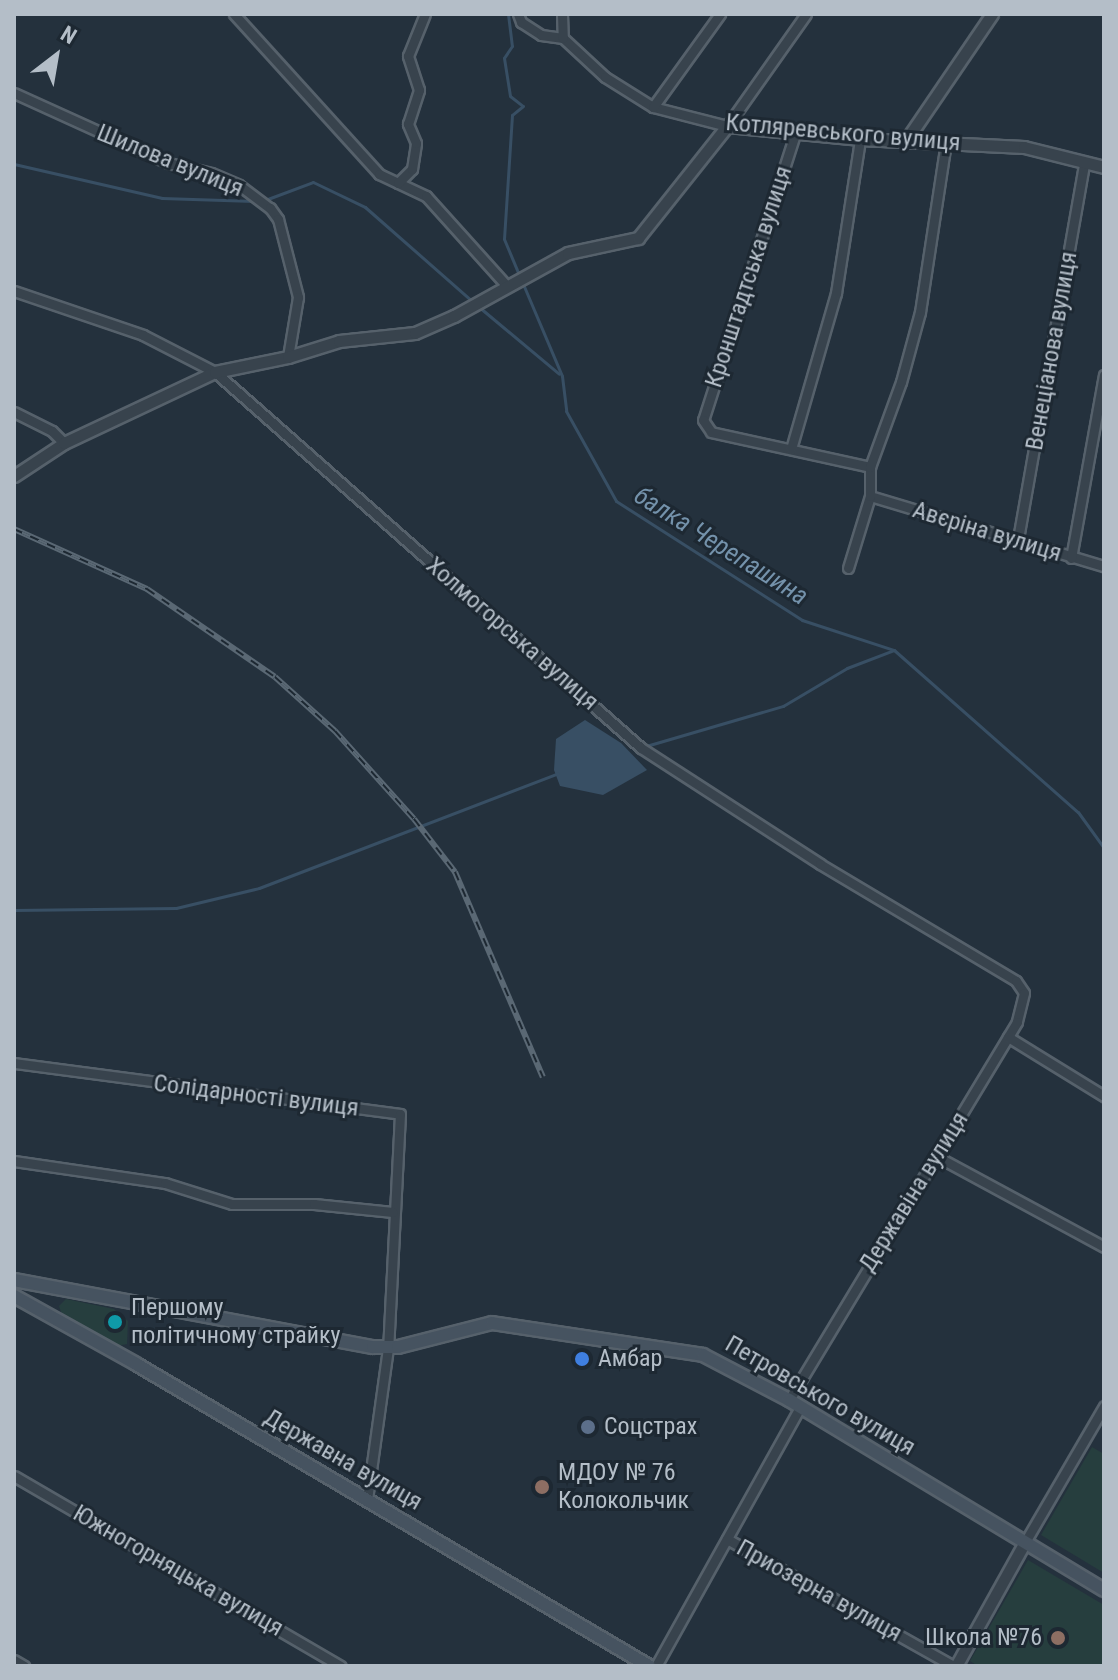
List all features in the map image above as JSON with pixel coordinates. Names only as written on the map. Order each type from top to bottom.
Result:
[{"type":"main road","name":"Петровського вулиця","points":[[14,1280],[388,1348],[485,1324],[508,1324],[703,1355],[794,1404],[1104,1590]]},
{"type":"main road","name":"Державна вулиця","points":[[14,1296],[649,1666]]},
{"type":"street","points":[[234,14],[379,174],[426,196],[507,286]]},
{"type":"street","points":[[398,183],[412,169],[416,143],[408,124],[419,90],[408,56],[425,14]]},
{"type":"street","name":"Котляревського вулиця","points":[[518,14],[521,22],[541,35],[563,38],[605,77],[653,107],[727,126],[795,134],[1024,147],[1104,167]]},
{"type":"street","points":[[562,14],[563,38]]},
{"type":"street","points":[[653,107],[720,14]]},
{"type":"street","points":[[14,476],[64,443],[215,372],[288,357],[339,341],[415,333],[454,316],[568,253],[642,236],[727,126],[806,14]]},
{"type":"street","points":[[907,139],[992,14]]},
{"type":"street","name":"Шилова вулиця","points":[[14,93],[168,163],[211,173],[239,185],[270,208],[278,219],[298,297],[288,357]]},
{"type":"street","name":"Кронштадтська вулиця","points":[[791,449],[711,432],[703,420],[795,134]]},
{"type":"street","points":[[860,139],[836,293],[791,449],[870,467]]},
{"type":"street","points":[[848,568],[870,496],[870,467],[901,382],[920,312],[946,142]]},
{"type":"street","name":"Венеціанова вулиця","points":[[1018,539],[1084,163]]},
{"type":"street","name":"Холмогорська вулиця","points":[[14,291],[143,335],[215,372],[641,748],[820,864],[1016,981]]},
{"type":"street","points":[[1071,558],[1104,375]]},
{"type":"street","points":[[14,412],[52,431],[64,443]]},
{"type":"street","name":"Авєріна вулиця","points":[[870,496],[1104,566]]},
{"type":"street","name":"Державіна вулиця","points":[[794,1404],[1017,1022],[1024,993],[1016,981]]},
{"type":"street","points":[[1008,1037],[1104,1096]]},
{"type":"street","name":"Солідарності вулиця","points":[[14,1063],[400,1114],[388,1348],[367,1500]]},
{"type":"street","points":[[936,1156],[1104,1247]]},
{"type":"street","points":[[14,1161],[165,1183],[232,1204],[314,1204],[393,1212]]},
{"type":"street","points":[[656,1666],[727,1539],[794,1404]]},
{"type":"street","points":[[954,1666],[1104,1406]]},
{"type":"street","name":"Южногорняцька вулиця","points":[[14,1476],[341,1666]]},
{"type":"street","name":"Приозерна вулиця","points":[[727,1539],[954,1666]]},
{"type":"street","points":[[14,1660],[24,1666]]},
{"type":"green space","points":[[66,1299],[114,1309],[128,1321],[127,1344],[117,1346],[62,1315],[59,1306]]},
{"type":"green space","points":[[1092,1447],[1104,1454],[1104,1573],[1041,1535]]},
{"type":"green space","points":[[1028,1560],[1104,1605],[1104,1666],[978,1666],[970,1661]]},
{"type":"water","points":[[585,720],[621,743],[647,770],[603,795],[560,786],[554,770],[556,739]]},
{"type":"waterway","name":"балка Черепашина","points":[[508,14],[512,46],[504,58],[510,96],[523,106],[512,115],[504,239],[520,277]]},
{"type":"waterway","points":[[14,164],[162,198],[254,201]]},
{"type":"waterway","points":[[265,200],[313,182],[365,207],[473,302]]},
{"type":"waterway","name":"балка Черепашина","points":[[523,284],[562,376],[566,411],[616,501],[802,620],[894,650],[1078,812],[1104,848]]},
{"type":"waterway","points":[[479,307],[559,374]]},
{"type":"waterway","points":[[646,746],[783,706],[847,668],[894,650]]},
{"type":"waterway","points":[[14,910],[176,908],[259,888],[558,773]]},
{"type":"railway","points":[[14,529],[147,589],[275,677],[335,731],[414,819],[455,872],[543,1077]]},
{"type":"place","name":"Першому політичному страйку","points":[[115,1322]]},
{"type":"place","name":"Амбар","points":[[582,1359]]},
{"type":"place","name":"Соцстрах","points":[[588,1427]]},
{"type":"place","name":"МДОУ № 76 Колокольчик","points":[[542,1487]]},
{"type":"place","name":"Школа №76","points":[[1058,1638]]}]
